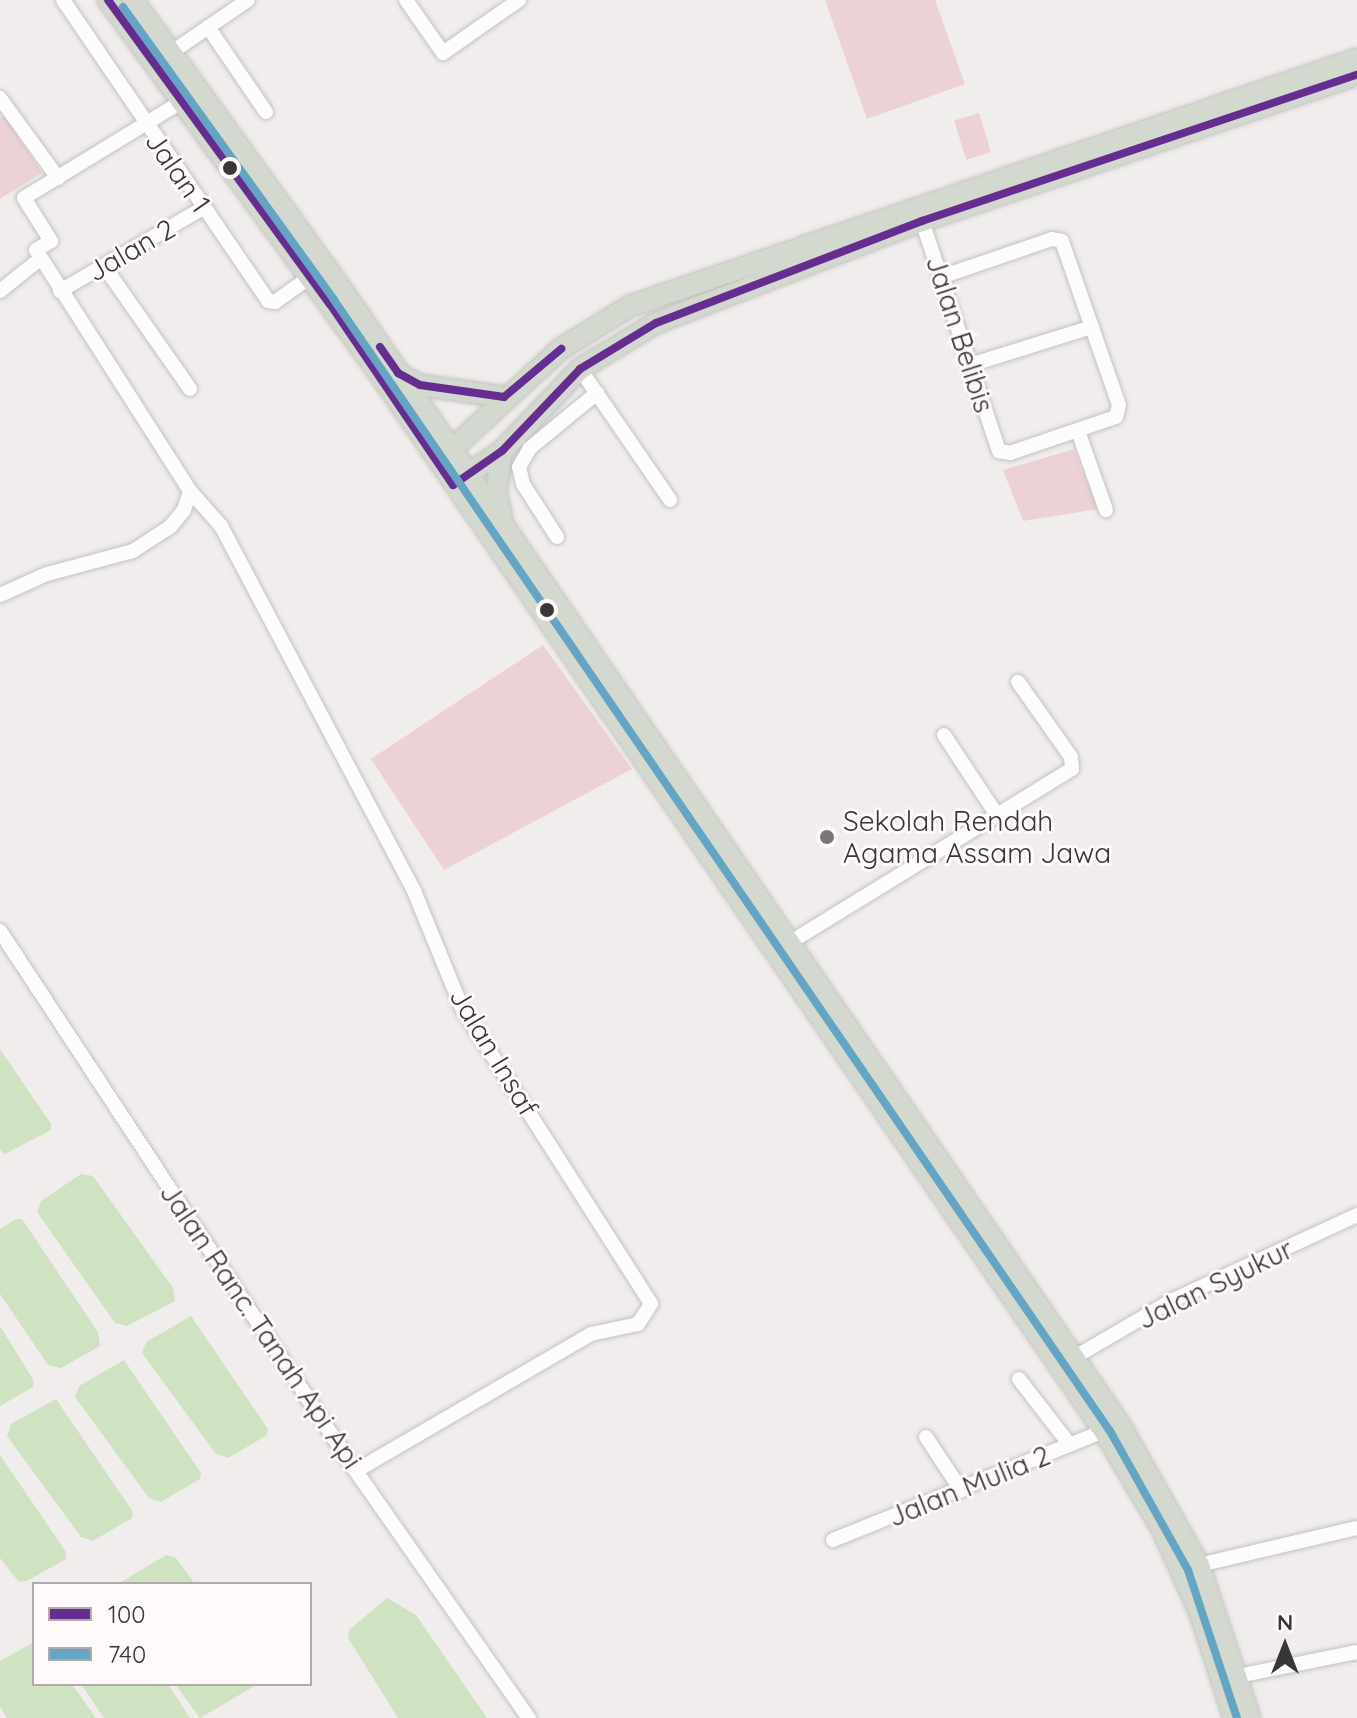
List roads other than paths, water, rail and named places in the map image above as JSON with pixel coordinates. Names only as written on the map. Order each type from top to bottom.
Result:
[{"type":"highway","points":[[108,0],[310,277],[443,451]]},
{"type":"highway","points":[[133,0],[398,373],[460,485],[1112,1428],[1199,1565],[1250,1718]]},
{"type":"highway","points":[[443,451],[586,330],[642,301],[1357,59]]},
{"type":"highway","points":[[460,485],[502,451],[580,369],[656,323],[922,221],[1357,75]]},
{"type":"highway","points":[[398,373],[420,385],[504,397]]},
{"type":"highway","points":[[502,451],[496,492],[511,540]]},
{"type":"highway","points":[[460,485],[511,540],[1075,1357],[1162,1529],[1200,1613],[1234,1718]]},
{"type":"street","name":"Jalan 1","points":[[63,0],[268,301],[275,302],[310,277]]},
{"type":"street","points":[[172,52],[248,0]]},
{"type":"street","points":[[406,0],[443,53],[519,0]]},
{"type":"street","points":[[208,27],[266,112]]},
{"type":"street","points":[[0,98],[58,178]]},
{"type":"street","points":[[0,595],[47,574],[133,551],[157,538],[184,510],[190,491],[40,259],[36,250],[51,241],[24,198],[181,102]]},
{"type":"street","name":"Jalan 2","points":[[60,291],[203,208]]},
{"type":"street","name":"Jalan Belibis","points":[[922,221],[997,447],[1010,453],[1078,431]]},
{"type":"street","points":[[941,277],[1052,239],[1064,244],[1119,405],[1116,417],[1078,431],[1106,510]]},
{"type":"street","points":[[0,291],[40,259]]},
{"type":"street","points":[[104,266],[190,389]]},
{"type":"street","points":[[970,365],[1092,327]]},
{"type":"street","points":[[580,369],[670,500]]},
{"type":"street","points":[[557,537],[523,484],[519,467],[530,448],[597,393]]},
{"type":"street","name":"Jalan Insaf","points":[[190,491],[217,519],[364,795],[414,891],[462,1008],[651,1304],[638,1324],[591,1334],[357,1470]]},
{"type":"street","points":[[789,943],[1069,771],[1071,757],[1018,682]]},
{"type":"street","points":[[944,735],[997,815]]},
{"type":"street","name":"Jalan Ranc. Tanah Api Api","points":[[0,931],[357,1470],[529,1718]]},
{"type":"street","name":"Jalan Syukur","points":[[1075,1357],[1171,1301],[1357,1215]]},
{"type":"street","points":[[1019,1379],[1070,1445]]},
{"type":"street","name":"Jalan Mulia 2","points":[[833,1540],[1112,1428]]},
{"type":"street","points":[[926,1437],[961,1490]]},
{"type":"street","points":[[1199,1565],[1357,1528]]},
{"type":"street","points":[[1238,1676],[1357,1652]]},
{"type":"place","name":"Sekolah Rendah Agama Assam Jawa","points":[[827,837]]}]
